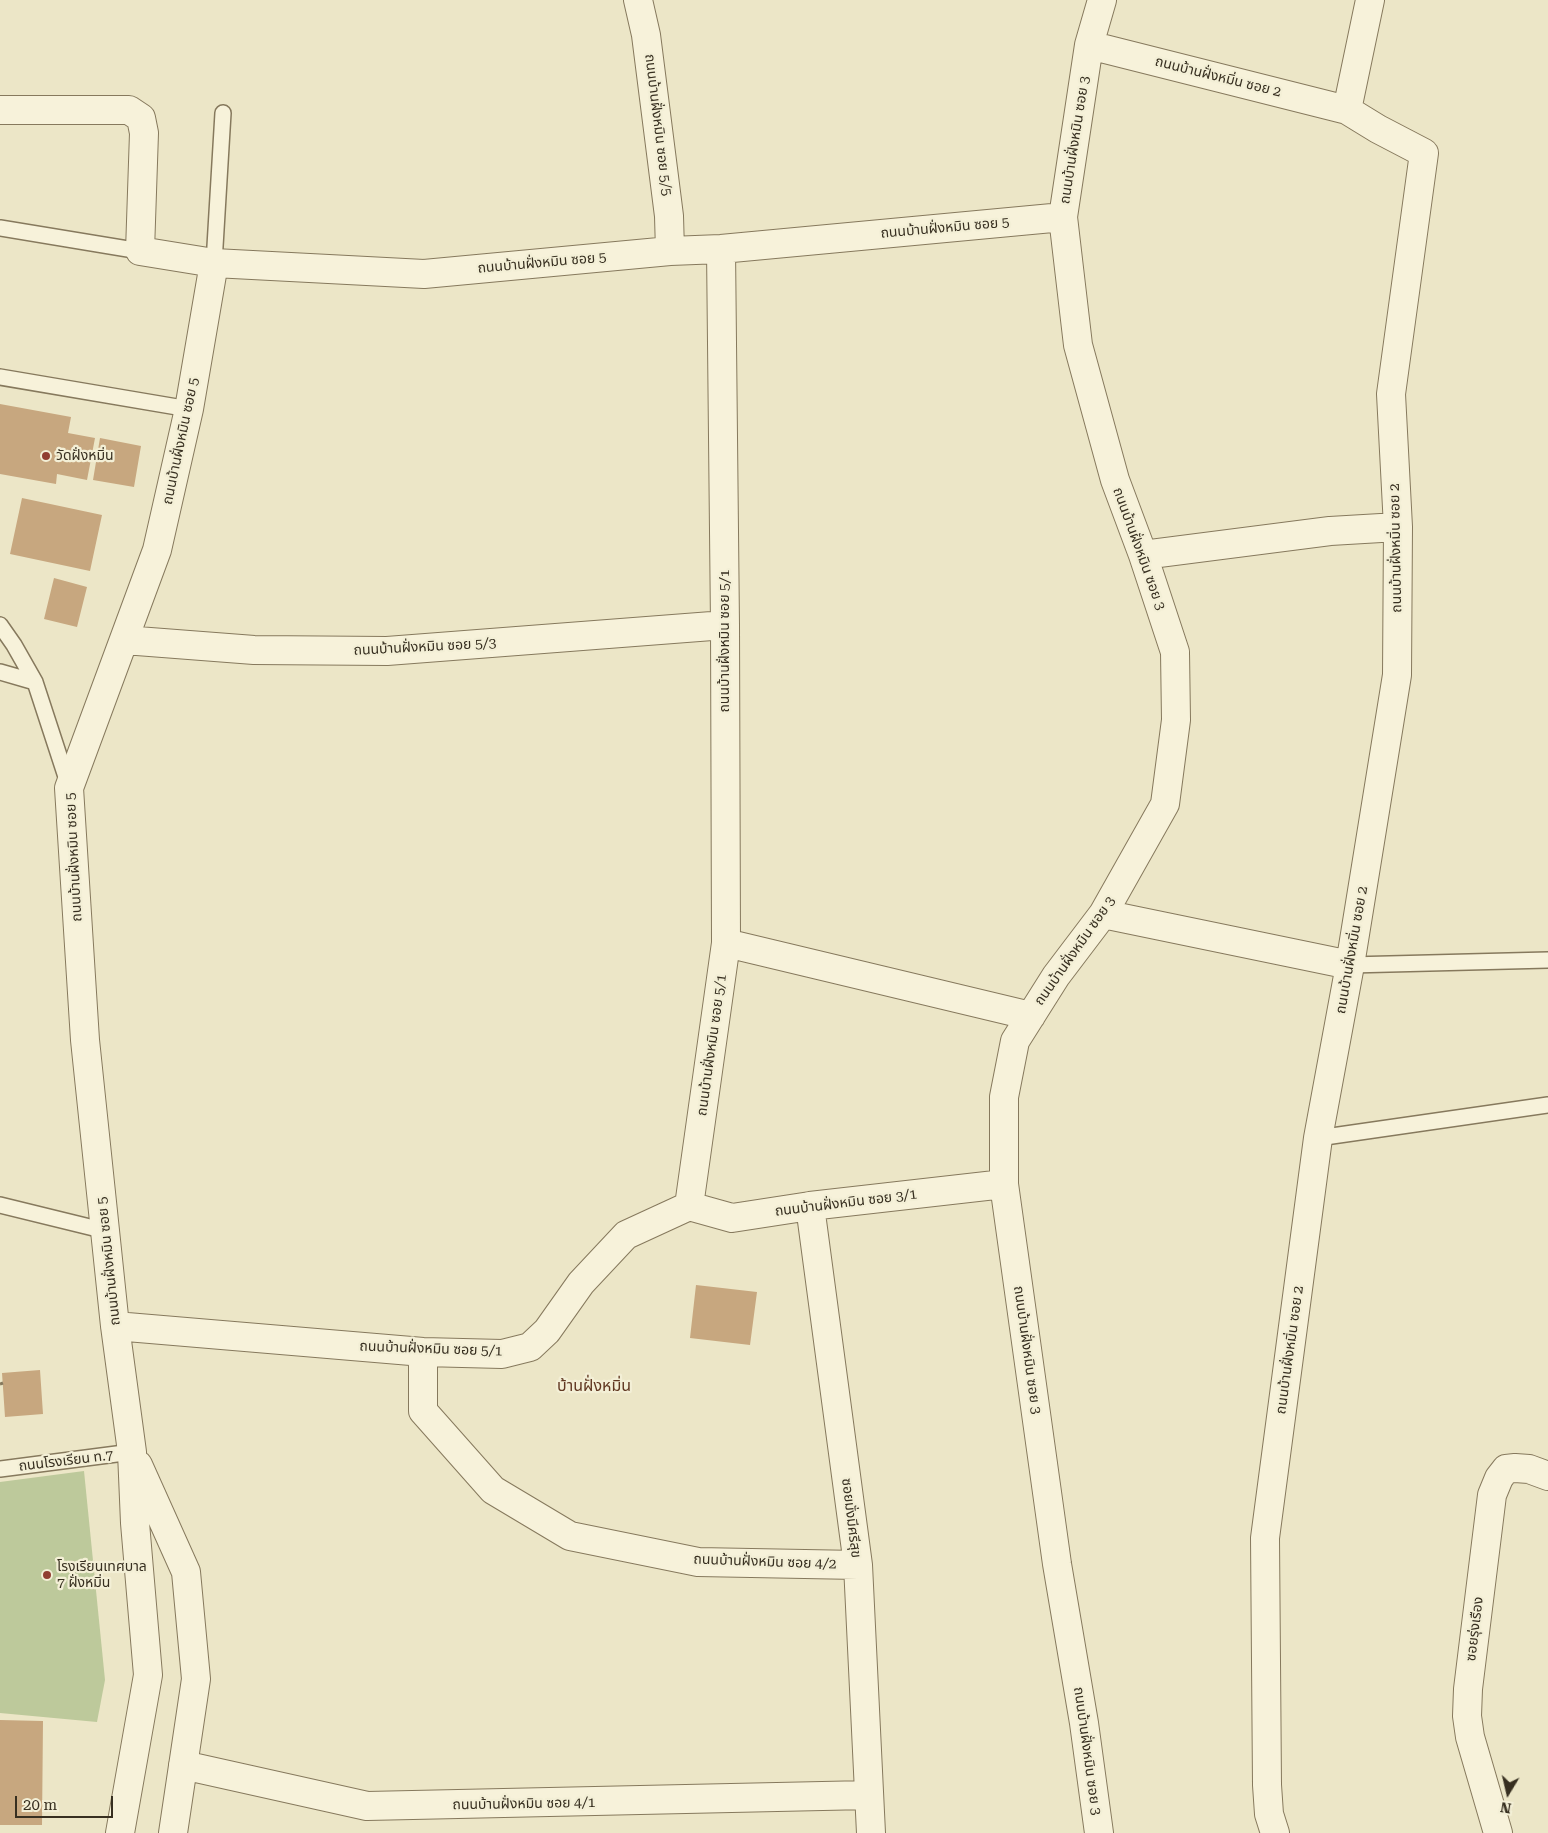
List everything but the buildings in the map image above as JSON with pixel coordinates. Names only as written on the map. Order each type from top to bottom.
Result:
[{"type":"street","name":"ถนนบ้านฝั่งหมิน ซอย 5/5","points":[[638,0],[648,44],[669,216],[670,250]]},
{"type":"street","name":"ถนนบ้านฝั่งหมิน ซอย 3","points":[[1099,1833],[1084,1723],[1057,1564],[1004,1184],[1004,1097],[1015,1041],[1056,976],[1103,914],[1165,804],[1176,720],[1175,652],[1143,555],[1115,480],[1078,345],[1063,217],[1089,45],[1102,0]]},
{"type":"street","points":[[1347,110],[1370,0]]},
{"type":"street","name":"ถนนบ้านฝั่งหมิ่น ซอย 2","points":[[1089,45],[1347,110],[1378,129],[1424,152],[1391,394],[1398,527],[1397,675],[1350,965],[1318,1138],[1265,1538],[1266,1785],[1269,1814],[1274,1833]]},
{"type":"street","points":[[0,110],[129,110],[141,118],[144,133],[140,251],[214,263]]},
{"type":"street","name":"ถนนบ้านฝั่งหมิน ซอย 5","points":[[120,1833],[148,1675],[134,1523],[132,1452],[115,1326],[86,1040],[69,788],[157,550],[189,409],[214,263],[424,274],[670,250],[721,249],[1063,217]]},
{"type":"street","name":"ถนนบ้านฝั่งหมิน ซอย 5/1","points":[[115,1326],[423,1352],[502,1354],[530,1347],[547,1331],[580,1283],[626,1235],[689,1206],[726,943],[721,249]]},
{"type":"street","points":[[1143,555],[1330,530],[1398,527]]},
{"type":"street","name":"ถนนบ้านฝั่งหมิน ซอย 5/3","points":[[124,640],[254,650],[387,651],[725,625]]},
{"type":"street","points":[[1103,914],[1350,965]]},
{"type":"street","points":[[726,943],[1031,1016]]},
{"type":"street","name":"ถนนบ้านฝั่งหมิน ซอย 3/1","points":[[689,1206],[732,1218],[810,1206],[1004,1184]]},
{"type":"street","name":"ซอยมั่งมีศรีสุข","points":[[810,1206],[858,1566],[871,1833]]},
{"type":"street","name":"ถนนบ้านฝั่งหมิน ซอย 4/2","points":[[423,1352],[423,1412],[493,1490],[570,1536],[698,1562],[858,1566]]},
{"type":"street","name":"ถนนบ้านฝั่งหมิน ซอย 5","points":[[132,1452],[186,1572],[196,1679],[173,1833]]},
{"type":"street","name":"ซอยรุ่งเรือง","points":[[1498,1833],[1470,1737],[1467,1716],[1468,1689],[1492,1495],[1499,1478],[1506,1470],[1515,1468],[1529,1469],[1548,1476]]},
{"type":"street","name":"ถนนบ้านฝั่งหมิน ซอย 4/1","points":[[184,1765],[367,1806],[868,1796]]},
{"type":"lane","points":[[214,263],[224,113]]},
{"type":"lane","points":[[0,228],[140,251]]},
{"type":"lane","points":[[0,377],[189,409]]},
{"type":"lane","points":[[0,625],[35,682],[69,788]]},
{"type":"lane","points":[[0,672],[35,682]]},
{"type":"lane","points":[[1350,965],[1548,960]]},
{"type":"lane","points":[[1318,1138],[1548,1105]]},
{"type":"lane","points":[[0,1205],[106,1231]]},
{"type":"lane","name":"ถนนโรงเรียน ท.7","points":[[0,1469],[132,1452]]},
{"type":"green space","points":[[84,1471],[105,1680],[97,1722],[0,1713],[0,1482]]},
{"type":"place","name":"วัดฝั่งหมิ่น","points":[[46,456]]},
{"type":"place","name":"โรงเรียนเทศบาล 7 ฝั่งหมิ่น","points":[[47,1575]]},
{"type":"district","name":"บ้านฝั่งหมิ่น","points":[[594,1386]]}]
